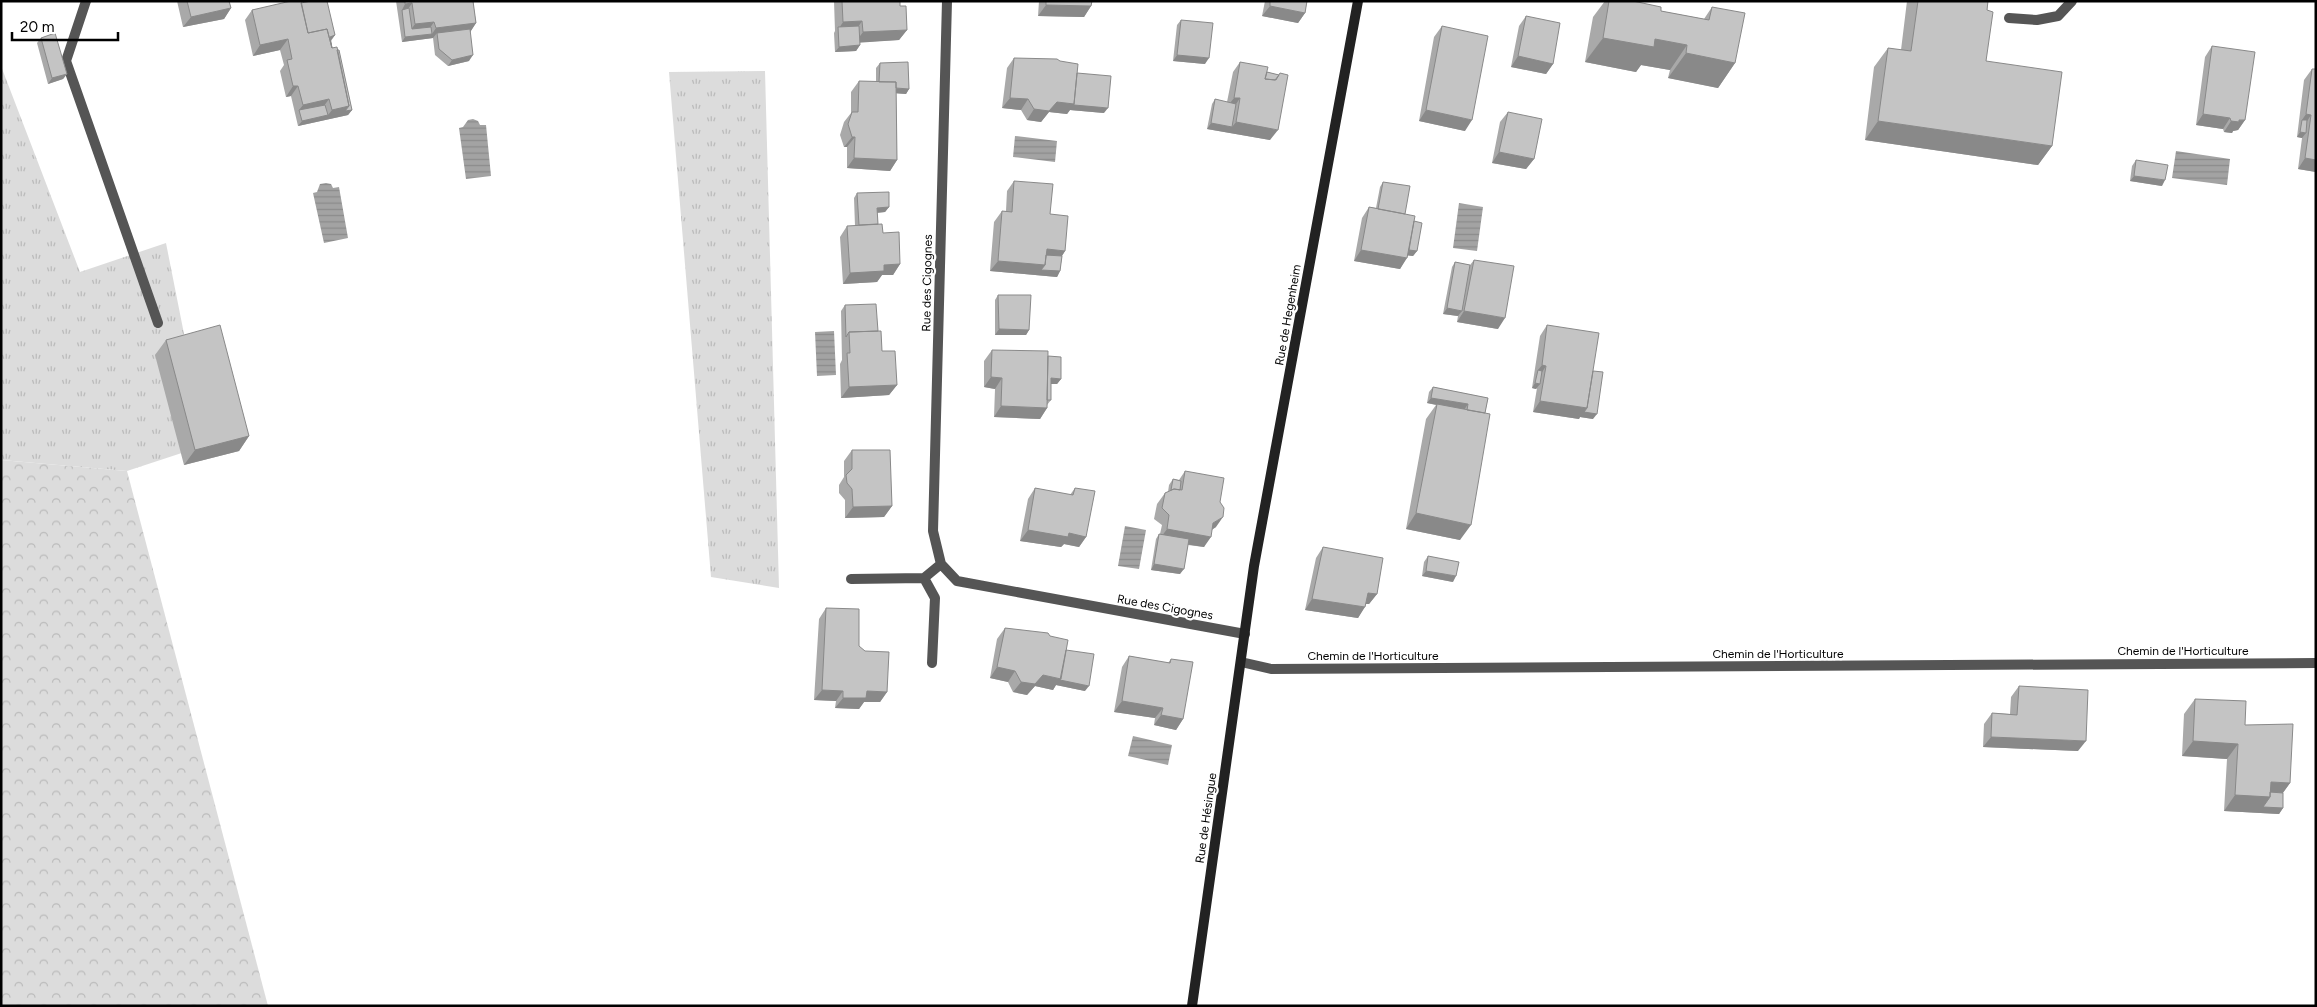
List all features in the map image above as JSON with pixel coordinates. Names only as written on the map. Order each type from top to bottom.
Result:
[{"type":"main road","name":"Rue de Hegenheim","points":[[1245,634],[1254,566],[1358,1]]},
{"type":"main road","name":"Rue de Hésingue","points":[[1192,1006],[1245,634]]},
{"type":"street","points":[[86,1],[66,61],[158,323]]},
{"type":"street","name":"Rue des Cigognes","points":[[946,1],[933,531],[941,564],[957,581],[1245,634]]},
{"type":"street","points":[[2009,18],[2037,20],[2058,16],[2072,1]]},
{"type":"street","points":[[850,579],[924,578],[941,564]]},
{"type":"street","points":[[924,578],[935,598],[932,663]]},
{"type":"street","name":"Chemin de l'Horticulture","points":[[1241,662],[1271,669],[2316,663]]},
{"type":"green space","points":[[1,66],[80,272],[166,243],[206,445],[127,471],[1,460]]},
{"type":"green space","points":[[765,71],[779,588],[711,577],[669,72]]},
{"type":"green space","points":[[1,460],[127,471],[268,1006],[1,1006]]},
{"type":"shaded area","points":[[468,120],[478,121],[480,125],[486,125],[491,176],[466,179],[459,128],[463,127]]},
{"type":"shaded area","points":[[1015,136],[1057,141],[1055,162],[1013,157]]},
{"type":"shaded area","points":[[2176,151],[2230,159],[2227,185],[2172,178]]},
{"type":"shaded area","points":[[320,184],[331,184],[333,188],[339,187],[348,238],[324,243],[313,193],[317,192]]},
{"type":"shaded area","points":[[1459,203],[1483,207],[1477,251],[1453,248]]},
{"type":"shaded area","points":[[834,331],[836,375],[817,376],[815,332]]},
{"type":"shaded area","points":[[1125,526],[1146,530],[1139,569],[1118,566]]},
{"type":"shaded area","points":[[1133,736],[1172,745],[1168,765],[1128,756]]},
{"type":"building","points":[[187,1],[229,1],[231,8],[191,17]]},
{"type":"building","points":[[291,1],[301,1],[308,33],[327,29],[332,48],[337,47],[349,106],[332,110],[329,99],[303,105],[298,86],[293,86],[287,60],[292,59],[288,39],[260,45],[252,10]]},
{"type":"building","points":[[327,1],[335,35],[330,37],[332,48],[327,29],[308,33],[301,3]]},
{"type":"building","points":[[405,1],[473,1],[476,23],[436,28],[434,22],[415,24],[412,3],[405,4]]},
{"type":"building","points":[[842,1],[900,1],[900,6],[906,6],[907,30],[863,32],[862,21],[843,22]]},
{"type":"building","points":[[1046,1],[1092,1],[1091,6],[1046,5]]},
{"type":"building","points":[[1270,1],[1307,1],[1305,13],[1270,6]]},
{"type":"building","points":[[1609,1],[1633,1],[1661,7],[1661,11],[1709,20],[1712,7],[1745,13],[1735,63],[1686,53],[1687,45],[1655,39],[1654,47],[1603,38]]},
{"type":"building","points":[[1918,1],[1988,1],[1987,10],[1993,12],[1986,61],[2062,72],[2052,146],[1878,121],[1888,48],[1911,51]]},
{"type":"building","points":[[409,8],[412,29],[431,27],[432,34],[405,37],[402,10]]},
{"type":"building","points":[[1526,16],[1560,23],[1553,64],[1518,56]]},
{"type":"building","points":[[1181,20],[1213,23],[1209,58],[1177,55]]},
{"type":"building","points":[[859,26],[860,45],[839,47],[838,27]]},
{"type":"building","points":[[1442,26],[1488,36],[1472,120],[1426,110]]},
{"type":"building","points":[[470,29],[473,55],[452,60],[439,49],[437,33]]},
{"type":"building","points":[[55,33],[67,74],[52,78],[41,38]]},
{"type":"building","points":[[2212,46],[2255,52],[2245,120],[2239,120],[2239,122],[2231,121],[2230,118],[2203,114]]},
{"type":"building","points":[[337,50],[339,50],[352,110],[345,111],[349,106]]},
{"type":"building","points":[[1014,58],[1057,59],[1078,64],[1074,104],[1057,102],[1049,111],[1034,109],[1028,99],[1010,98]]},
{"type":"building","points":[[908,62],[909,89],[896,88],[896,82],[879,82],[880,63]]},
{"type":"building","points":[[1240,62],[1268,67],[1265,79],[1276,80],[1280,73],[1288,75],[1278,130],[1236,122],[1240,98],[1234,98]]},
{"type":"building","points":[[2312,69],[2316,69],[2316,160],[2305,158],[2311,115],[2306,114]]},
{"type":"building","points":[[1267,72],[1279,75],[1275,80],[1265,79]]},
{"type":"building","points":[[1077,73],[1111,76],[1108,108],[1074,105]]},
{"type":"building","points":[[859,81],[896,82],[897,160],[854,158],[855,137],[852,137],[848,124],[852,112],[858,112]]},
{"type":"building","points":[[1215,99],[1236,104],[1232,127],[1211,123]]},
{"type":"building","points":[[325,105],[328,115],[302,121],[299,110]]},
{"type":"building","points":[[1508,112],[1542,119],[1534,159],[1499,152]]},
{"type":"building","points":[[2302,120],[2307,120],[2306,133],[2300,132]]},
{"type":"building","points":[[2136,160],[2168,165],[2165,180],[2134,176]]},
{"type":"building","points":[[1014,181],[1053,184],[1050,214],[1068,216],[1065,251],[1047,249],[1045,265],[998,261],[1002,211],[1012,212]]},
{"type":"building","points":[[1383,182],[1410,186],[1405,214],[1378,209]]},
{"type":"building","points":[[889,192],[889,207],[877,208],[878,224],[859,225],[857,193]]},
{"type":"building","points":[[1369,207],[1415,216],[1407,258],[1361,250]]},
{"type":"building","points":[[1414,221],[1422,223],[1417,251],[1409,250]]},
{"type":"building","points":[[882,224],[883,233],[899,232],[900,264],[884,265],[884,271],[850,273],[847,226]]},
{"type":"building","points":[[1046,255],[1062,256],[1060,271],[1041,270],[1045,265]]},
{"type":"building","points":[[1474,260],[1514,266],[1505,318],[1464,311]]},
{"type":"building","points":[[1455,262],[1470,265],[1462,311],[1447,308]]},
{"type":"building","points":[[998,295],[1031,295],[1029,330],[999,329]]},
{"type":"building","points":[[876,304],[878,331],[849,332],[846,337],[845,305]]},
{"type":"building","points":[[220,325],[249,436],[195,450],[166,340]]},
{"type":"building","points":[[1547,325],[1599,333],[1587,408],[1540,401],[1546,366],[1542,365]]},
{"type":"building","points":[[881,331],[882,351],[895,351],[897,385],[849,387],[847,353],[850,353],[849,332]]},
{"type":"building","points":[[992,350],[1048,351],[1047,408],[1001,406],[1002,378],[991,377]]},
{"type":"building","points":[[1048,356],[1061,357],[1061,379],[1051,378],[1051,400],[1047,400]]},
{"type":"building","points":[[1538,370],[1542,371],[1540,384],[1535,383]]},
{"type":"building","points":[[1593,371],[1603,372],[1597,414],[1584,412],[1587,408]]},
{"type":"building","points":[[1433,387],[1488,398],[1485,413],[1467,410],[1468,404],[1431,398]]},
{"type":"building","points":[[1437,404],[1490,414],[1471,525],[1416,513]]},
{"type":"building","points":[[852,450],[890,450],[892,506],[853,507],[852,489],[847,483],[846,475],[852,469]]},
{"type":"building","points":[[1185,471],[1224,478],[1220,502],[1224,508],[1223,517],[1213,523],[1211,537],[1167,529],[1169,515],[1162,508],[1165,493],[1174,489],[1182,490]]},
{"type":"building","points":[[1173,479],[1181,481],[1180,490],[1171,490]]},
{"type":"building","points":[[1035,488],[1073,495],[1075,488],[1095,491],[1086,537],[1069,533],[1068,537],[1028,530]]},
{"type":"building","points":[[1159,534],[1189,539],[1184,569],[1154,564]]},
{"type":"building","points":[[1323,547],[1383,558],[1377,594],[1368,593],[1365,607],[1312,599]]},
{"type":"building","points":[[1428,556],[1459,562],[1456,576],[1426,571]]},
{"type":"building","points":[[826,608],[859,609],[859,646],[865,651],[889,652],[887,692],[867,691],[866,698],[843,698],[843,691],[822,690]]},
{"type":"building","points":[[1005,628],[1048,633],[1050,636],[1068,640],[1061,679],[1043,675],[1035,684],[1021,682],[1015,671],[997,667]]},
{"type":"building","points":[[1066,650],[1094,654],[1089,686],[1060,680]]},
{"type":"building","points":[[1129,656],[1170,663],[1171,659],[1193,662],[1183,719],[1161,715],[1163,708],[1122,701]]},
{"type":"building","points":[[2019,686],[2088,690],[2086,741],[1991,737],[1992,713],[2017,715]]},
{"type":"building","points":[[2195,699],[2246,701],[2245,725],[2293,724],[2290,783],[2271,782],[2270,797],[2235,795],[2238,744],[2193,741]]},
{"type":"building","points":[[2270,792],[2283,793],[2283,808],[2263,807],[2270,797]]}]
